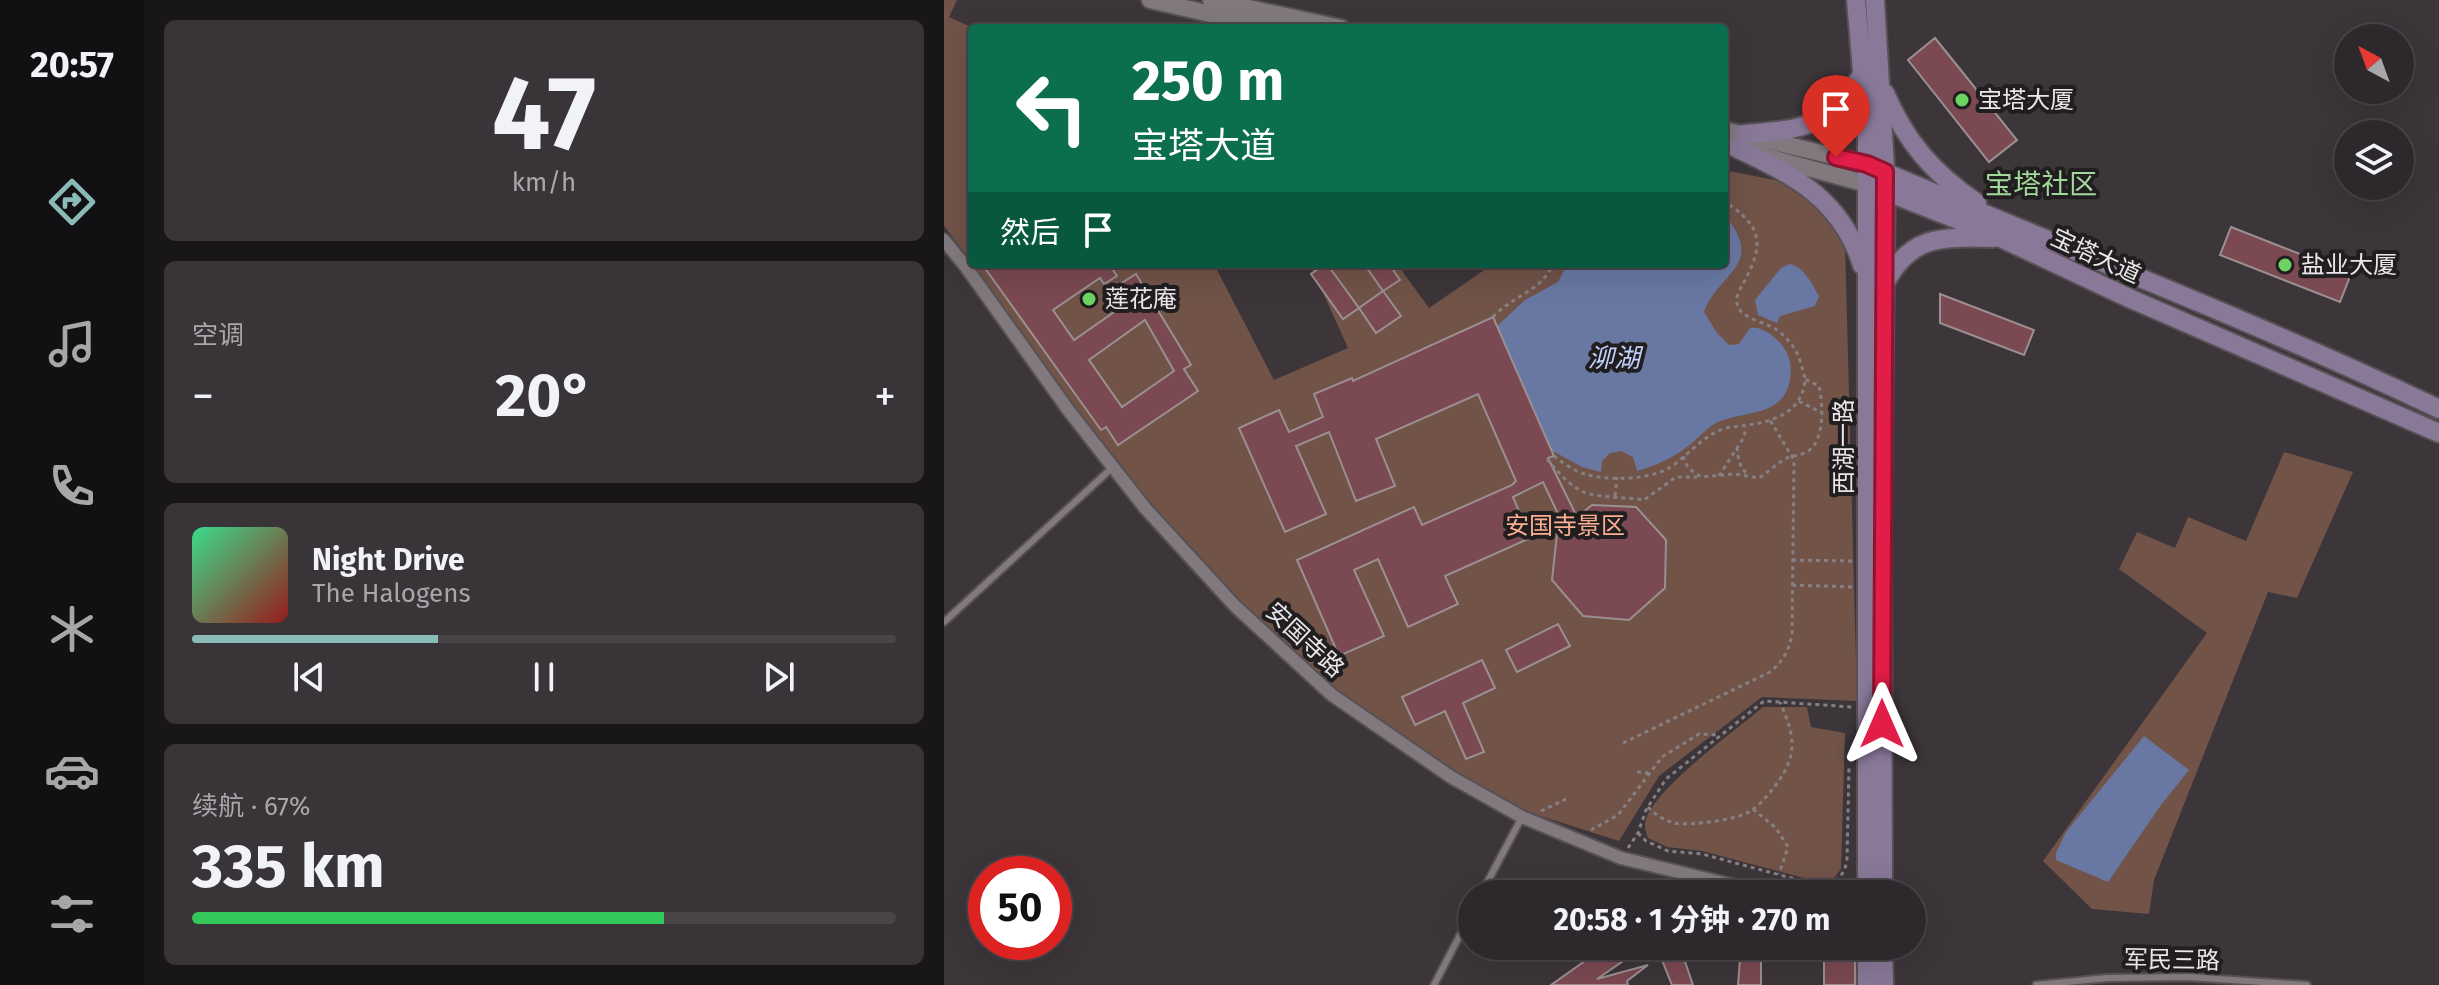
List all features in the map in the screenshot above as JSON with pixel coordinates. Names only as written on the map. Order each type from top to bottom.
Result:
[{"type":"main road","name":"西湖一路","points":[[1856,0],[1871,79],[1886,192],[1876,284],[1868,562],[1867,880]]},
{"type":"main road","name":"西湖一路","points":[[1875,0],[1867,184],[1876,284],[1882,521],[1883,880]]},
{"type":"main road","points":[[1735,143],[1819,121],[1871,79],[1927,162],[2006,232]]},
{"type":"main road","points":[[1735,143],[1811,188],[1838,217],[1876,284],[1917,246],[1949,237],[2006,232]]},
{"type":"main road","name":"宝塔大道","points":[[1867,164],[2006,232],[2129,298],[2439,433]]},
{"type":"main road","name":"宝塔大道","points":[[1867,184],[2006,232],[2237,319],[2439,409]]},
{"type":"main road","points":[[1867,960],[1867,985]]},
{"type":"main road","points":[[1883,960],[1884,985]]},
{"type":"street","points":[[1150,0],[1254,24]]},
{"type":"street","points":[[1211,0],[1322,24]]},
{"type":"street","name":"宝塔大道","points":[[1735,143],[1867,164]]},
{"type":"street","name":"宝塔大道","points":[[1735,143],[1867,184]]},
{"type":"street","name":"安国寺路","points":[[944,240],[1069,411],[1145,508],[1235,606],[1332,695],[1451,777],[1524,818],[1621,858],[1711,880]]},
{"type":"lane","points":[[944,622],[1113,467]]},
{"type":"lane","points":[[1489,880],[1524,818]]},
{"type":"lane","points":[[1434,985],[1458,939]]},
{"type":"lane","name":"军民三路","points":[[2036,985],[2107,978],[2174,977],[2307,985]]},
{"type":"path","points":[[1554,456],[1583,474],[1651,476],[1669,468],[1711,434],[1728,427],[1770,420],[1787,413],[1799,401],[1805,379],[1800,357],[1776,329],[1740,312],[1736,303],[1737,295],[1754,264],[1759,244],[1750,222],[1728,204]]},
{"type":"path","points":[[1493,317],[1538,286],[1551,268]]},
{"type":"path","points":[[1547,459],[1583,493],[1644,500],[1676,477],[1735,474],[1759,478],[1780,462],[1809,451],[1818,442],[1821,430],[1819,386],[1805,379]]},
{"type":"path","points":[[1799,401],[1820,412]]},
{"type":"path","points":[[1623,743],[1770,672],[1790,648],[1792,456],[1770,420]]},
{"type":"path","points":[[1719,476],[1744,437],[1746,425]]},
{"type":"path","points":[[1737,447],[1742,470],[1753,477]]},
{"type":"path","points":[[1683,456],[1688,468],[1701,477]]},
{"type":"path","points":[[1615,496],[1617,477]]},
{"type":"path","points":[[1792,560],[1868,562]]},
{"type":"path","points":[[1792,585],[1868,588]]},
{"type":"path","points":[[1621,858],[1666,779],[1764,701],[1868,708]]},
{"type":"path","points":[[1648,807],[1663,819],[1676,823],[1712,821],[1753,809],[1787,770],[1791,754],[1790,727],[1780,702]]},
{"type":"path","points":[[1573,838],[1618,815],[1648,773],[1679,744],[1699,734],[1719,735]]},
{"type":"path","points":[[1638,833],[1646,841],[1668,851],[1702,854],[1821,886],[1831,884],[1845,870],[1850,752]]},
{"type":"path","points":[[1637,772],[1648,773]]},
{"type":"path","points":[[1524,818],[1566,799]]},
{"type":"path","points":[[1753,809],[1776,828],[1788,847],[1779,875]]},
{"type":"green space","points":[[944,0],[957,0],[949,17],[968,26],[968,257],[944,226]]},
{"type":"green space","name":"安国寺景区","points":[[1728,171],[1785,182],[1823,209],[1845,242],[1857,701],[1762,697],[1659,776],[1619,841],[1525,811],[1452,771],[1334,687],[1239,600],[1151,506],[1072,405],[976,268],[1216,268],[1274,380],[1348,348],[1312,268],[1400,268],[1429,308],[1487,268],[1728,268]]},
{"type":"green space","points":[[2284,452],[2353,472],[2297,598],[2268,592],[2154,880],[2149,914],[2092,909],[2043,861],[2207,633],[2119,569],[2137,532],[2175,548],[2188,517],[2246,541]]},
{"type":"green space","points":[[1763,707],[1807,707],[1811,727],[1845,733],[1841,869],[1833,879],[1811,880],[1702,851],[1667,847],[1648,838],[1645,826],[1647,817],[1657,800],[1701,758]]},
{"type":"water","name":"泖湖","points":[[1728,220],[1741,245],[1741,257],[1704,312],[1729,345],[1739,344],[1750,328],[1759,328],[1774,337],[1784,348],[1791,369],[1786,392],[1771,407],[1716,423],[1686,448],[1659,463],[1637,471],[1633,457],[1621,451],[1610,453],[1602,461],[1601,472],[1582,467],[1551,450],[1497,326],[1525,300],[1558,282],[1565,268],[1728,268]]},
{"type":"water","points":[[1790,264],[1803,272],[1819,296],[1815,306],[1780,316],[1777,323],[1758,315],[1755,300],[1781,268]]},
{"type":"water","points":[[2144,736],[2189,770],[2108,882],[2056,860],[2066,832]]},
{"type":"building","name":"宝塔大厦","points":[[1935,38],[2017,140],[1989,162],[1908,60]]},
{"type":"building","name":"盐业大厦","points":[[2231,227],[2351,274],[2340,302],[2220,255]]},
{"type":"building","points":[[985,268],[1112,268],[1117,276],[1104,284],[1100,278],[1053,310],[1074,340],[1127,303],[1117,286],[1136,274],[1191,365],[1184,369],[1198,391],[1118,445],[1106,427],[1101,430]],"holes":[[[1145,320],[1174,371],[1122,407],[1089,360]]]},
{"type":"building","points":[[1319,268],[1330,268],[1359,308],[1343,319],[1311,274]]},
{"type":"building","points":[[1367,268],[1392,268],[1400,280],[1383,291]]},
{"type":"building","points":[[1383,291],[1401,316],[1376,333],[1359,308]]},
{"type":"building","points":[[1940,294],[2034,330],[2024,355],[1940,323]]},
{"type":"building","points":[[1493,317],[1554,456],[1548,458],[1577,517],[1592,505],[1636,507],[1666,540],[1665,588],[1629,620],[1583,616],[1552,580],[1559,516],[1543,482],[1513,497],[1530,538],[1445,576],[1458,604],[1408,627],[1378,559],[1354,570],[1384,636],[1339,656],[1297,560],[1414,507],[1422,525],[1512,485],[1516,481],[1478,394],[1376,439],[1395,486],[1356,501],[1329,432],[1296,446],[1326,514],[1285,532],[1239,428],[1279,410],[1289,432],[1323,417],[1314,394],[1352,378],[1353,381]]},
{"type":"building","points":[[1558,624],[1570,646],[1517,672],[1506,650]]},
{"type":"building","points":[[1482,660],[1495,688],[1463,703],[1484,752],[1466,759],[1445,711],[1415,725],[1402,697]]},
{"type":"building","points":[[1586,960],[1625,960],[1597,979],[1648,965],[1627,981],[1628,985],[1551,985]]},
{"type":"building","points":[[1662,960],[1684,960],[1693,985],[1672,985]]},
{"type":"building","points":[[1740,960],[1761,960],[1761,985],[1738,985]]},
{"type":"building","points":[[1824,960],[1855,960],[1855,985],[1824,985]]},
{"type":"place","name":"宝塔大厦","points":[[1962,100]]},
{"type":"place","name":"盐业大厦","points":[[2285,265]]},
{"type":"place","name":"莲花庵","points":[[1089,299]]},
{"type":"district","name":"宝塔社区","points":[[2041,184]]},
{"type":"route","points":[[1836,157],[1885,172],[1886,184],[1882,724]]}]
